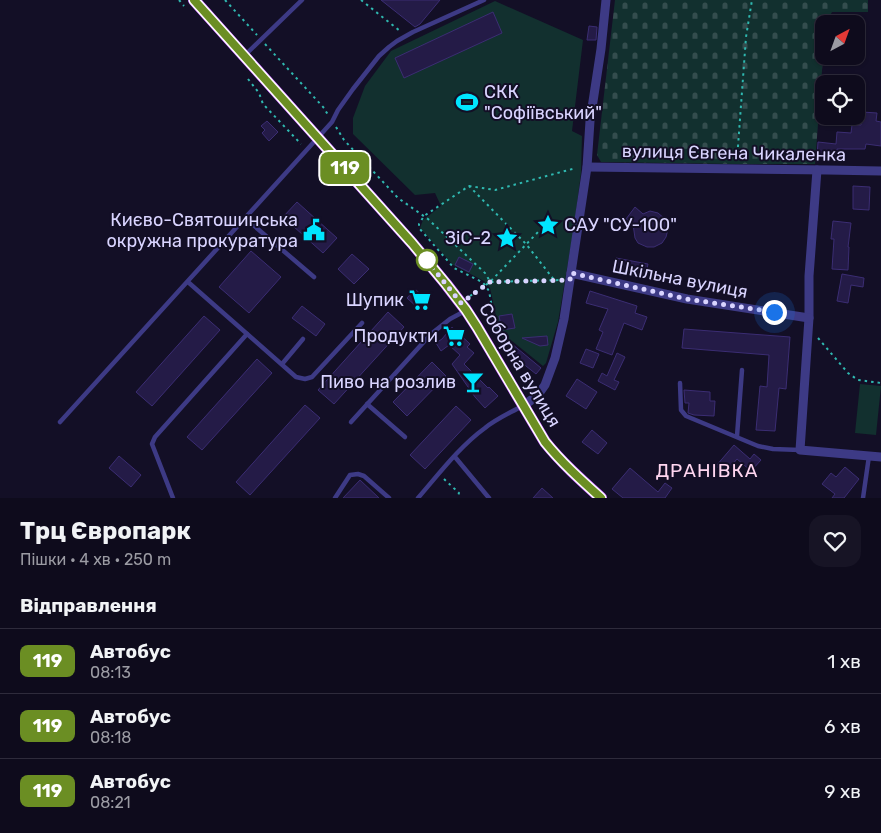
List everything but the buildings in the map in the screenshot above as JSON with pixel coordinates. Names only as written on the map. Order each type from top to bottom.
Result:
[{"type":"main road","name":"Соборна вулиця","points":[[190,4],[244,56],[412,243],[477,327],[545,442],[558,458],[601,498]]},
{"type":"street","points":[[523,406],[540,392],[555,358],[571,277],[587,168],[590,121],[606,0]]},
{"type":"street","name":"вулиця Євгена Чикаленка","points":[[587,168],[881,171]]},
{"type":"street","points":[[817,170],[808,276],[809,318],[800,450],[881,457]]},
{"type":"street","name":"Шкільна вулиця","points":[[571,277],[687,299],[809,318]]},
{"type":"lane","points":[[244,56],[302,0]]},
{"type":"lane","points":[[60,422],[332,122],[338,110],[379,56],[406,36],[484,0]]},
{"type":"lane","points":[[245,218],[314,277]]},
{"type":"lane","points":[[188,282],[296,377],[305,379],[312,376],[362,323]]},
{"type":"lane","points":[[351,422],[431,334],[463,307]]},
{"type":"lane","points":[[173,498],[152,444],[155,437],[248,334]]},
{"type":"lane","points":[[282,364],[303,339]]},
{"type":"lane","points":[[737,436],[742,370]]},
{"type":"lane","points":[[680,383],[681,410],[686,416],[758,446],[773,450],[800,450]]},
{"type":"lane","points":[[367,404],[405,438]]},
{"type":"lane","points":[[418,498],[438,474],[486,426],[523,406]]},
{"type":"lane","points":[[863,498],[869,456]]},
{"type":"lane","points":[[455,457],[489,498]]},
{"type":"lane","points":[[335,498],[350,475],[358,474],[364,476],[389,498]]},
{"type":"path","points":[[179,0],[190,4]]},
{"type":"path","points":[[225,0],[324,108],[344,140],[398,198],[424,216],[486,274],[490,282]]},
{"type":"path","points":[[361,0],[406,36]]},
{"type":"path","points":[[736,164],[746,38],[752,0]]},
{"type":"path","points":[[244,74],[259,93],[263,104],[307,150]]},
{"type":"path","points":[[500,341],[497,335],[489,291],[485,285],[454,268],[419,228],[419,224],[424,216],[470,186],[495,190],[574,168],[587,168]]},
{"type":"path","points":[[470,186],[526,244],[555,280]]},
{"type":"path","points":[[463,307],[539,231]]},
{"type":"path","points":[[490,282],[555,280],[571,277]]},
{"type":"path","points":[[808,333],[814,333],[848,373],[858,380],[881,383]]},
{"type":"path","points":[[516,370],[524,380],[540,392]]},
{"type":"path","points":[[438,474],[459,493],[457,498]]},
{"type":"green space","points":[[615,0],[868,0],[868,12],[832,12],[830,15],[815,15],[815,65],[822,65],[822,75],[815,75],[815,125],[818,125],[815,164],[601,162],[597,155]]},
{"type":"green space","points":[[495,1],[583,40],[572,131],[582,136],[581,173],[558,322],[546,363],[543,366],[512,341],[506,347],[499,330],[490,288],[484,281],[453,265],[420,228],[423,220],[441,206],[435,193],[415,195],[353,134],[353,118],[365,86],[391,51]]},
{"type":"green space","points":[[860,384],[881,386],[876,435],[855,433]]},
{"type":"bus line","name":"119","points":[[194,0],[364,188],[446,284],[477,327],[545,442],[558,458],[601,498]]},
{"type":"place","name":"СКК \"Софіївський\"","points":[[467,102]]},
{"type":"place","name":"САУ \"СУ-100\"","points":[[548,225]]},
{"type":"place","name":"Києво-Святошинська окружна прокуратура","points":[[314,230]]},
{"type":"place","name":"ЗіС-2","points":[[507,238]]},
{"type":"place","name":"Шупик","points":[[420,300]]},
{"type":"place","name":"Продукти","points":[[454,336]]},
{"type":"place","name":"Пиво на розлив","points":[[473,382]]},
{"type":"district","name":"ДРАНІВКА","points":[[707,470]]},
{"type":"route","points":[[427,260],[424,257],[461,303],[490,282],[570,280],[571,273],[687,299],[774,312]]}]
